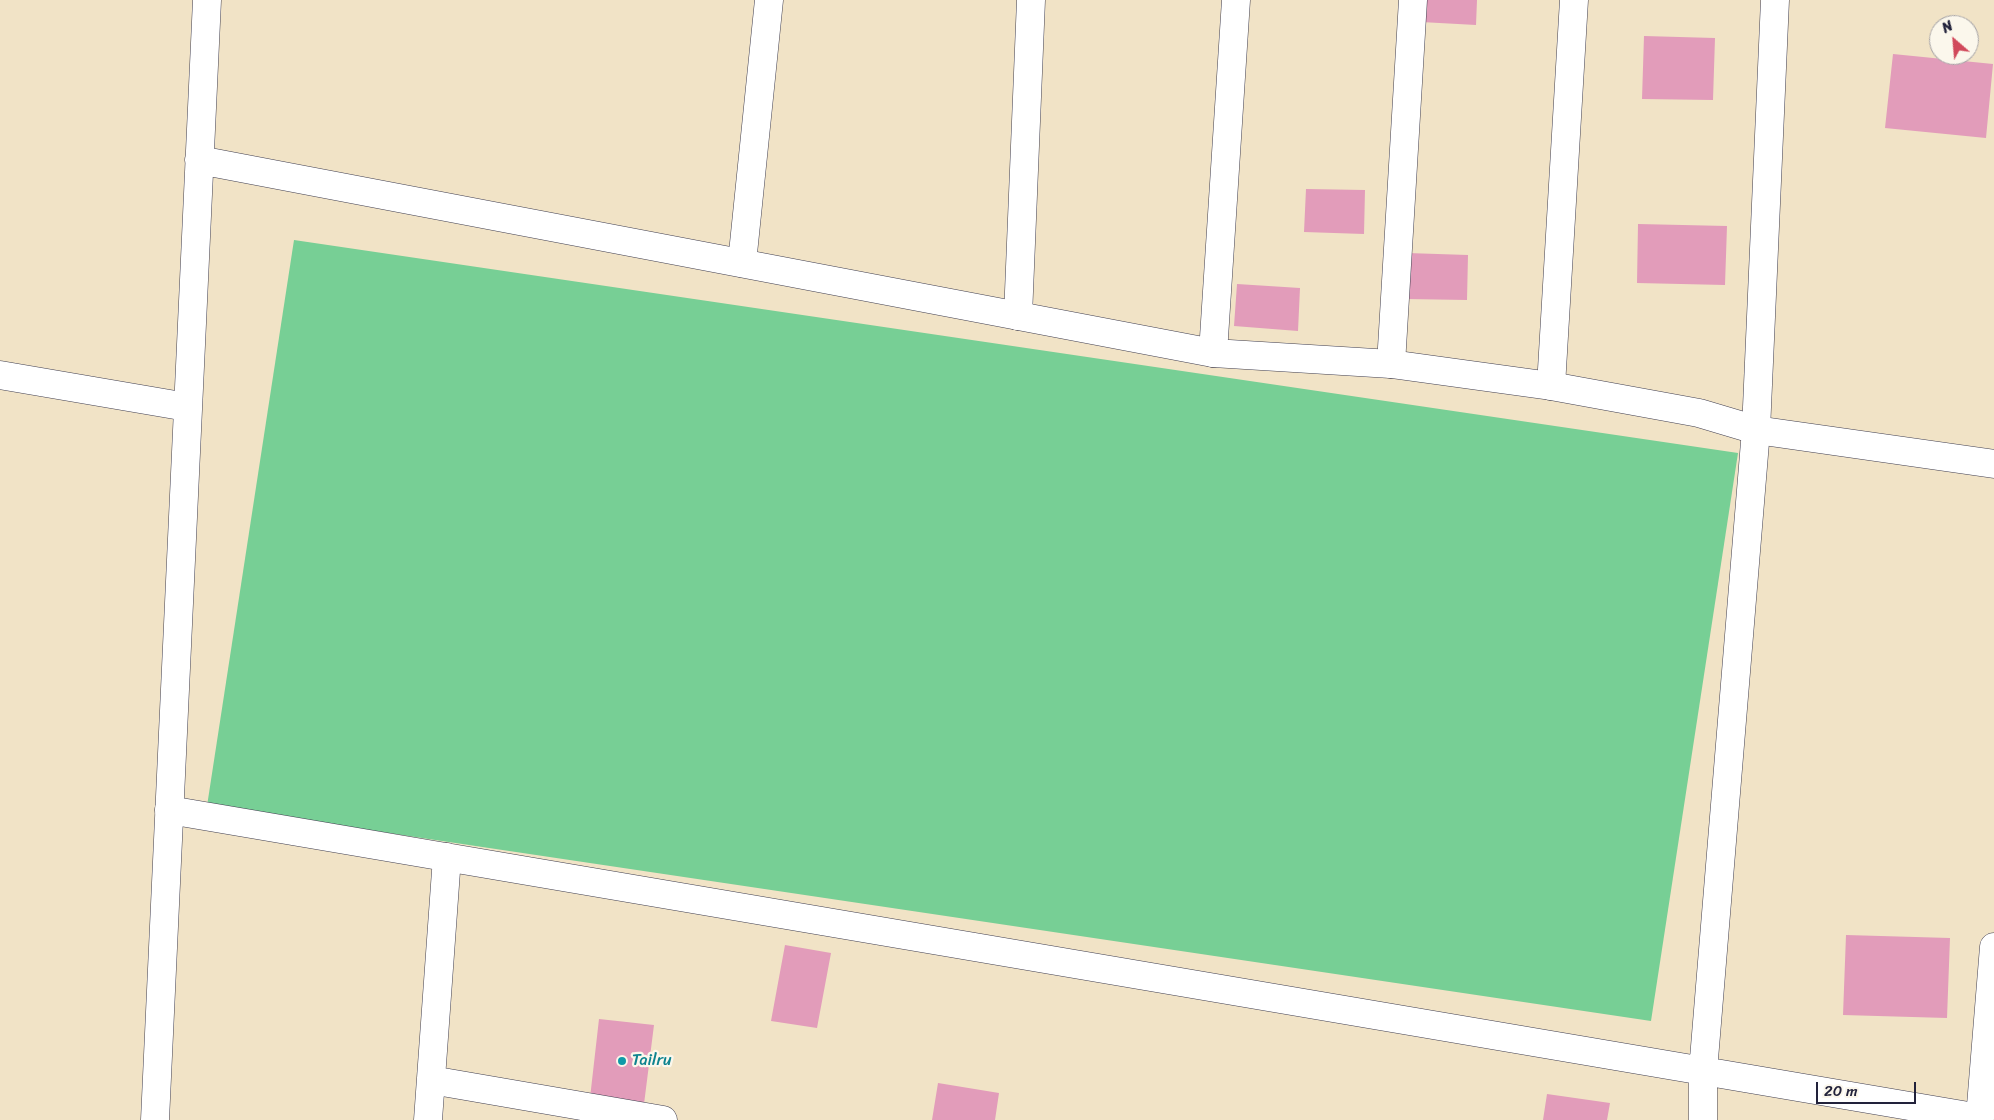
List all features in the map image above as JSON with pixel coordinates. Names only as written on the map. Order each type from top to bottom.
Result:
[{"type":"street","points":[[155,1120],[208,0]]},
{"type":"street","points":[[742,263],[769,0]]},
{"type":"street","points":[[1018,316],[1031,0]]},
{"type":"street","points":[[1213,353],[1236,0]]},
{"type":"street","points":[[1391,364],[1413,0]]},
{"type":"street","points":[[1551,386],[1574,0]]},
{"type":"street","points":[[1703,1120],[1703,1070],[1756,430],[1775,0]]},
{"type":"street","points":[[199,160],[1213,353],[1391,364],[1551,386],[1699,413],[1756,430],[1994,464]]},
{"type":"street","points":[[0,375],[188,408]]},
{"type":"street","points":[[169,810],[1703,1070],[1980,1119],[1994,947]]},
{"type":"street","points":[[428,1120],[447,857]]},
{"type":"street","points":[[431,1080],[663,1120]]},
{"type":"green space","points":[[294,240],[1738,453],[1651,1021],[207,806]]},
{"type":"building","points":[[1423,0],[1477,0],[1476,25],[1421,22]]},
{"type":"building","points":[[1644,36],[1715,38],[1713,100],[1642,99]]},
{"type":"building","points":[[1893,54],[1929,58],[1929,65],[1979,65],[1979,63],[1993,64],[1986,138],[1885,128]]},
{"type":"building","points":[[1306,189],[1365,190],[1364,234],[1304,232]]},
{"type":"building","points":[[1638,224],[1727,226],[1725,285],[1637,283]]},
{"type":"building","points":[[1407,253],[1468,255],[1467,300],[1406,299]]},
{"type":"building","points":[[1237,284],[1300,288],[1298,331],[1234,326]]},
{"type":"building","points":[[1846,935],[1950,938],[1947,1018],[1843,1015]]},
{"type":"building","points":[[785,945],[831,953],[817,1028],[771,1021]]},
{"type":"building","name":"Tailru","points":[[599,1019],[654,1025],[644,1104],[590,1098]]},
{"type":"building","points":[[938,1083],[999,1093],[995,1120],[932,1120]]},
{"type":"building","points":[[1547,1094],[1610,1103],[1607,1120],[1543,1120]]},
{"type":"place","name":"Tailru","points":[[622,1061]]}]
